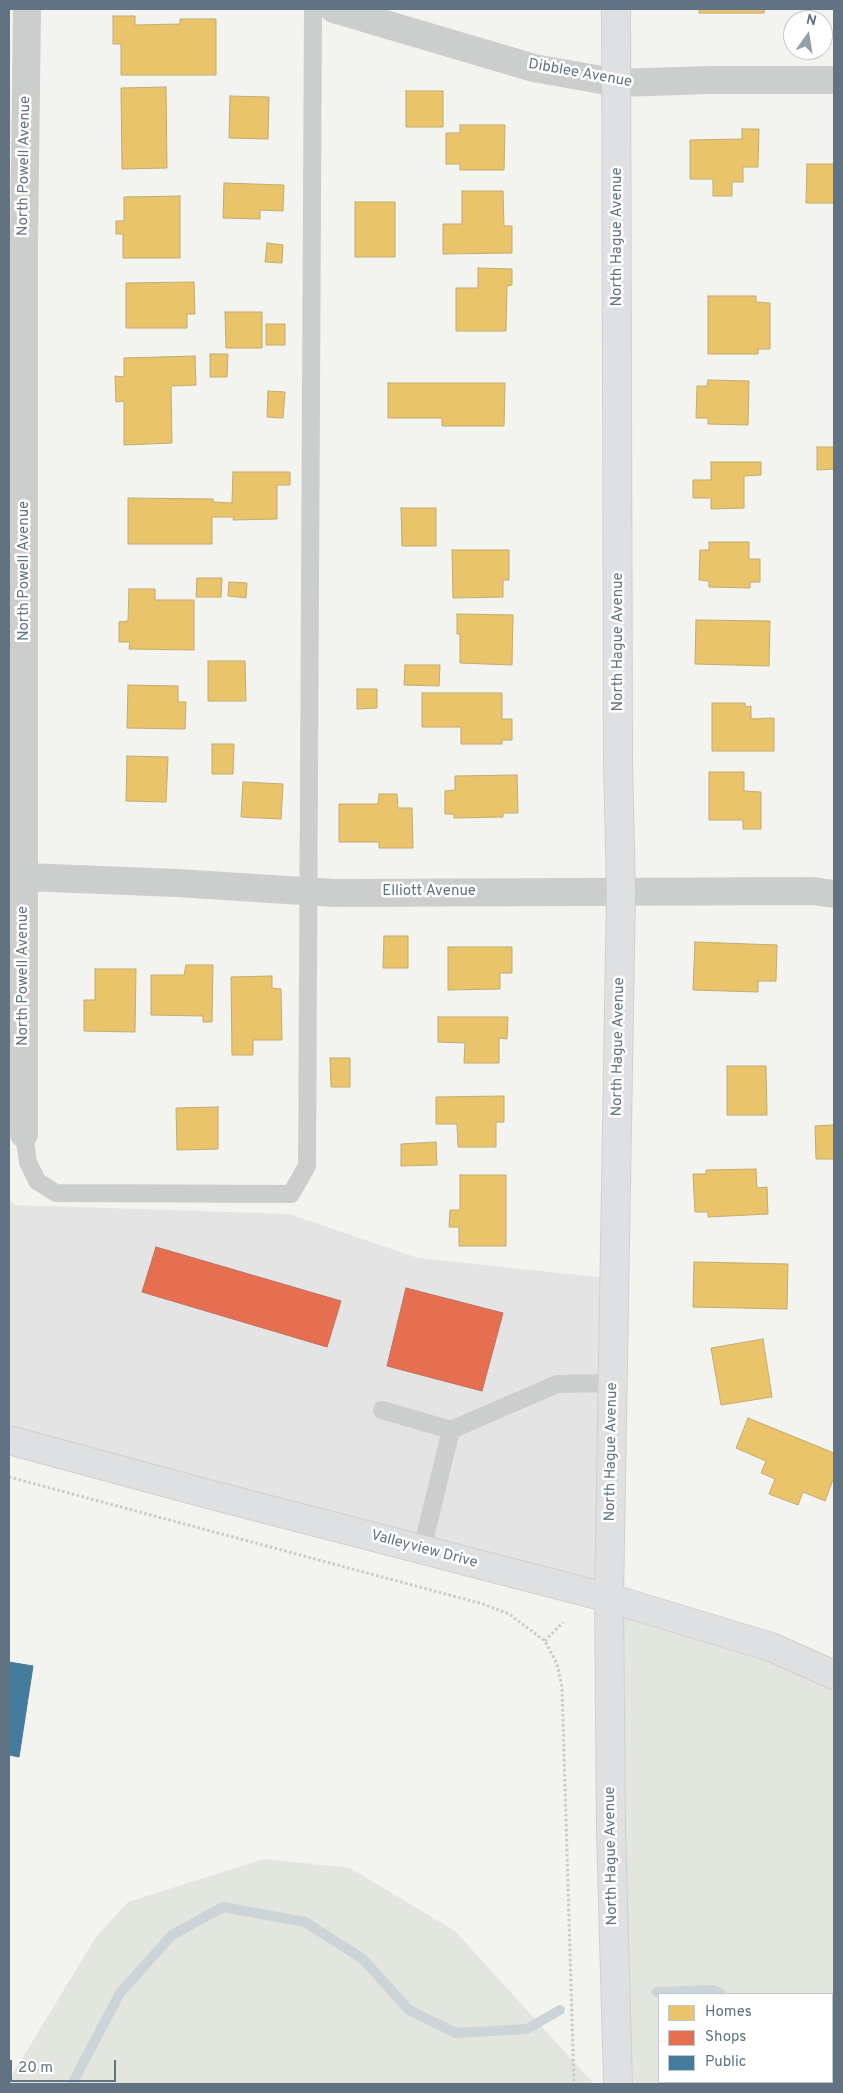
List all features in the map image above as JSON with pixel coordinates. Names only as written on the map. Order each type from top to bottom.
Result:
[{"type":"main road","name":"North Hague Avenue","points":[[616,9],[618,84],[618,761],[621,891],[609,1598],[611,1829],[618,2084]]},
{"type":"main road","name":"Valleyview Drive","points":[[9,1440],[609,1598],[771,1648],[834,1675]]},
{"type":"street","name":"North Powell Avenue","points":[[24,1134],[24,244],[27,9]]},
{"type":"street","name":"Dibblee Avenue","points":[[334,9],[534,68],[618,84],[709,80],[834,80]]},
{"type":"street","name":"Elliott Avenue","points":[[25,878],[177,883],[334,893],[813,891],[834,894]]},
{"type":"lane","points":[[24,1134],[28,1162],[37,1181],[56,1193],[291,1194],[306,1166],[313,9]]},
{"type":"lane","points":[[382,1410],[452,1430],[558,1384],[614,1383]]},
{"type":"lane","points":[[422,1549],[452,1430]]},
{"type":"path","points":[[9,1477],[482,1604],[509,1614],[545,1640],[557,1664],[562,1687],[574,2084]]},
{"type":"path","points":[[545,1640],[563,1622]]},
{"type":"shaded area","points":[[9,1199],[15,1205],[13,1441],[9,1440]]},
{"type":"shaded area","points":[[15,1205],[289,1214],[418,1258],[616,1279],[609,1598],[13,1441]]},
{"type":"shaded area","points":[[609,1598],[834,1675],[834,2084],[618,2084]]},
{"type":"shaded area","points":[[264,1859],[350,1868],[455,1931],[594,2084],[9,2084],[9,2080],[96,1937],[128,1902]]},
{"type":"building: Homes","points":[[699,9],[764,9],[764,13],[699,13]]},
{"type":"building: Homes","points":[[113,16],[135,16],[135,25],[180,24],[180,19],[216,19],[216,75],[121,75],[121,44],[113,44]]},
{"type":"building: Homes","points":[[166,87],[167,168],[122,169],[121,88]]},
{"type":"building: Homes","points":[[406,91],[443,91],[443,127],[406,127]]},
{"type":"building: Homes","points":[[230,96],[269,97],[268,139],[229,138]]},
{"type":"building: Homes","points":[[460,125],[505,125],[504,170],[460,170],[460,164],[446,164],[446,133],[460,133]]},
{"type":"building: Homes","points":[[742,129],[759,129],[758,167],[743,167],[743,182],[732,182],[732,196],[713,196],[713,179],[690,179],[690,140],[742,139]]},
{"type":"building: Homes","points":[[807,164],[834,164],[834,203],[806,203]]},
{"type":"building: Homes","points":[[224,183],[284,185],[283,211],[260,210],[260,219],[223,218]]},
{"type":"building: Homes","points":[[462,191],[503,191],[504,226],[512,226],[512,253],[443,254],[443,224],[462,224]]},
{"type":"building: Homes","points":[[180,196],[180,258],[123,258],[123,234],[116,234],[116,221],[124,221],[124,197]]},
{"type":"building: Homes","points":[[355,202],[395,202],[395,257],[355,257]]},
{"type":"building: Homes","points":[[267,243],[283,245],[282,263],[265,262]]},
{"type":"building: Homes","points":[[478,268],[512,269],[512,285],[507,286],[506,331],[456,331],[456,288],[478,288]]},
{"type":"building: Homes","points":[[194,282],[195,314],[187,314],[187,328],[126,328],[126,283]]},
{"type":"building: Homes","points":[[708,296],[756,296],[756,302],[770,303],[770,349],[758,349],[758,354],[708,354]]},
{"type":"building: Homes","points":[[225,312],[262,312],[262,348],[226,348]]},
{"type":"building: Homes","points":[[266,324],[285,324],[285,345],[266,345]]},
{"type":"building: Homes","points":[[210,354],[228,354],[227,377],[210,377]]},
{"type":"building: Homes","points":[[195,356],[196,385],[171,386],[172,443],[124,445],[124,401],[116,402],[115,376],[124,377],[124,358]]},
{"type":"building: Homes","points":[[708,380],[749,381],[748,425],[708,424],[708,418],[696,418],[697,386],[707,386]]},
{"type":"building: Homes","points":[[388,383],[505,383],[504,426],[442,426],[442,418],[388,418]]},
{"type":"building: Homes","points":[[268,391],[285,392],[283,418],[267,417]]},
{"type":"building: Homes","points":[[817,447],[834,447],[834,469],[817,470]]},
{"type":"building: Homes","points":[[711,462],[761,462],[761,475],[744,476],[744,508],[711,509],[711,498],[693,498],[693,480],[711,480]]},
{"type":"building: Homes","points":[[233,472],[290,472],[290,485],[277,485],[277,519],[233,520],[234,517],[212,517],[212,544],[128,544],[128,498],[213,499],[213,502],[232,503]]},
{"type":"building: Homes","points":[[401,508],[436,508],[436,546],[402,546]]},
{"type":"building: Homes","points":[[709,542],[749,542],[749,559],[760,559],[760,582],[750,582],[750,588],[709,587],[709,581],[699,580],[700,550],[709,550]]},
{"type":"building: Homes","points":[[452,550],[509,550],[509,580],[503,580],[503,597],[453,598]]},
{"type":"building: Homes","points":[[197,578],[222,578],[221,597],[196,597]]},
{"type":"building: Homes","points":[[229,582],[247,583],[246,598],[228,596]]},
{"type":"building: Homes","points":[[129,589],[155,589],[155,600],[194,600],[194,650],[129,649],[130,642],[119,642],[119,622],[128,621]]},
{"type":"building: Homes","points":[[457,614],[513,615],[512,665],[460,663],[460,634],[457,634]]},
{"type":"building: Homes","points":[[696,620],[770,621],[769,666],[695,664]]},
{"type":"building: Homes","points":[[208,661],[245,661],[246,701],[208,701]]},
{"type":"building: Homes","points":[[405,665],[440,665],[439,686],[404,685]]},
{"type":"building: Homes","points":[[128,685],[178,686],[178,702],[186,702],[185,729],[127,728]]},
{"type":"building: Homes","points":[[357,689],[377,689],[377,708],[357,709]]},
{"type":"building: Homes","points":[[422,693],[502,693],[502,719],[512,719],[512,740],[502,740],[502,744],[461,744],[461,727],[422,727]]},
{"type":"building: Homes","points":[[712,703],[745,703],[745,707],[751,706],[751,719],[774,718],[774,751],[712,751]]},
{"type":"building: Homes","points":[[212,744],[234,744],[233,774],[212,774]]},
{"type":"building: Homes","points":[[127,756],[168,757],[166,802],[126,801]]},
{"type":"building: Homes","points":[[709,772],[744,772],[744,791],[761,792],[761,829],[743,829],[743,820],[709,820]]},
{"type":"building: Homes","points":[[517,775],[518,813],[503,813],[503,817],[454,818],[454,814],[445,814],[445,791],[455,790],[455,776]]},
{"type":"building: Homes","points":[[243,782],[283,784],[281,819],[241,817]]},
{"type":"building: Homes","points":[[379,794],[397,794],[398,808],[412,808],[413,848],[379,848],[379,842],[339,842],[339,804],[378,804]]},
{"type":"building: Homes","points":[[384,936],[408,936],[408,968],[383,968]]},
{"type":"building: Homes","points":[[695,942],[777,945],[776,981],[758,981],[758,992],[693,990]]},
{"type":"building: Homes","points":[[448,947],[512,947],[512,973],[500,973],[500,989],[448,990]]},
{"type":"building: Homes","points":[[186,965],[213,965],[212,1022],[203,1022],[203,1016],[151,1015],[151,975],[184,975]]},
{"type":"building: Homes","points":[[95,969],[136,969],[135,1032],[84,1031],[84,1000],[95,1000]]},
{"type":"building: Homes","points":[[272,976],[272,988],[281,989],[282,1040],[253,1040],[253,1055],[232,1055],[231,977]]},
{"type":"building: Homes","points":[[438,1017],[508,1017],[507,1039],[499,1038],[499,1063],[464,1063],[465,1043],[438,1042]]},
{"type":"building: Homes","points":[[330,1058],[350,1058],[350,1087],[331,1087]]},
{"type":"building: Homes","points":[[727,1066],[766,1066],[767,1115],[727,1115]]},
{"type":"building: Homes","points":[[504,1096],[504,1122],[496,1122],[496,1147],[458,1147],[457,1124],[436,1124],[436,1097]]},
{"type":"building: Homes","points":[[218,1107],[218,1149],[177,1150],[176,1108]]},
{"type":"building: Homes","points":[[834,1125],[834,1159],[816,1159],[815,1126]]},
{"type":"building: Homes","points":[[436,1142],[437,1165],[401,1166],[401,1144]]},
{"type":"building: Homes","points":[[756,1169],[757,1188],[767,1187],[768,1214],[708,1217],[708,1212],[695,1212],[693,1174],[706,1174],[706,1170]]},
{"type":"building: Homes","points":[[460,1175],[506,1175],[506,1246],[459,1246],[459,1227],[449,1227],[450,1210],[460,1210]]},
{"type":"building: Homes","points":[[694,1262],[788,1264],[787,1309],[693,1307]]},
{"type":"building: Homes","points":[[763,1339],[772,1397],[721,1405],[711,1348]]},
{"type":"building: Homes","points":[[748,1418],[834,1453],[834,1477],[825,1501],[803,1492],[798,1505],[769,1494],[775,1479],[761,1473],[766,1461],[736,1448]]},
{"type":"building: Shops","points":[[156,1247],[341,1301],[327,1347],[142,1292]]},
{"type":"building: Shops","points":[[406,1288],[503,1313],[482,1391],[387,1366]]},
{"type":"building: Public","points":[[9,1662],[33,1666],[19,1757],[9,1755]]},
{"type":"waterway","points":[[72,2084],[120,1993],[172,1935],[223,1907],[305,1922],[363,1959],[409,2010],[456,2033],[527,2029],[560,2010]]},
{"type":"waterway","points":[[657,1992],[713,1990],[719,1993]]}]
